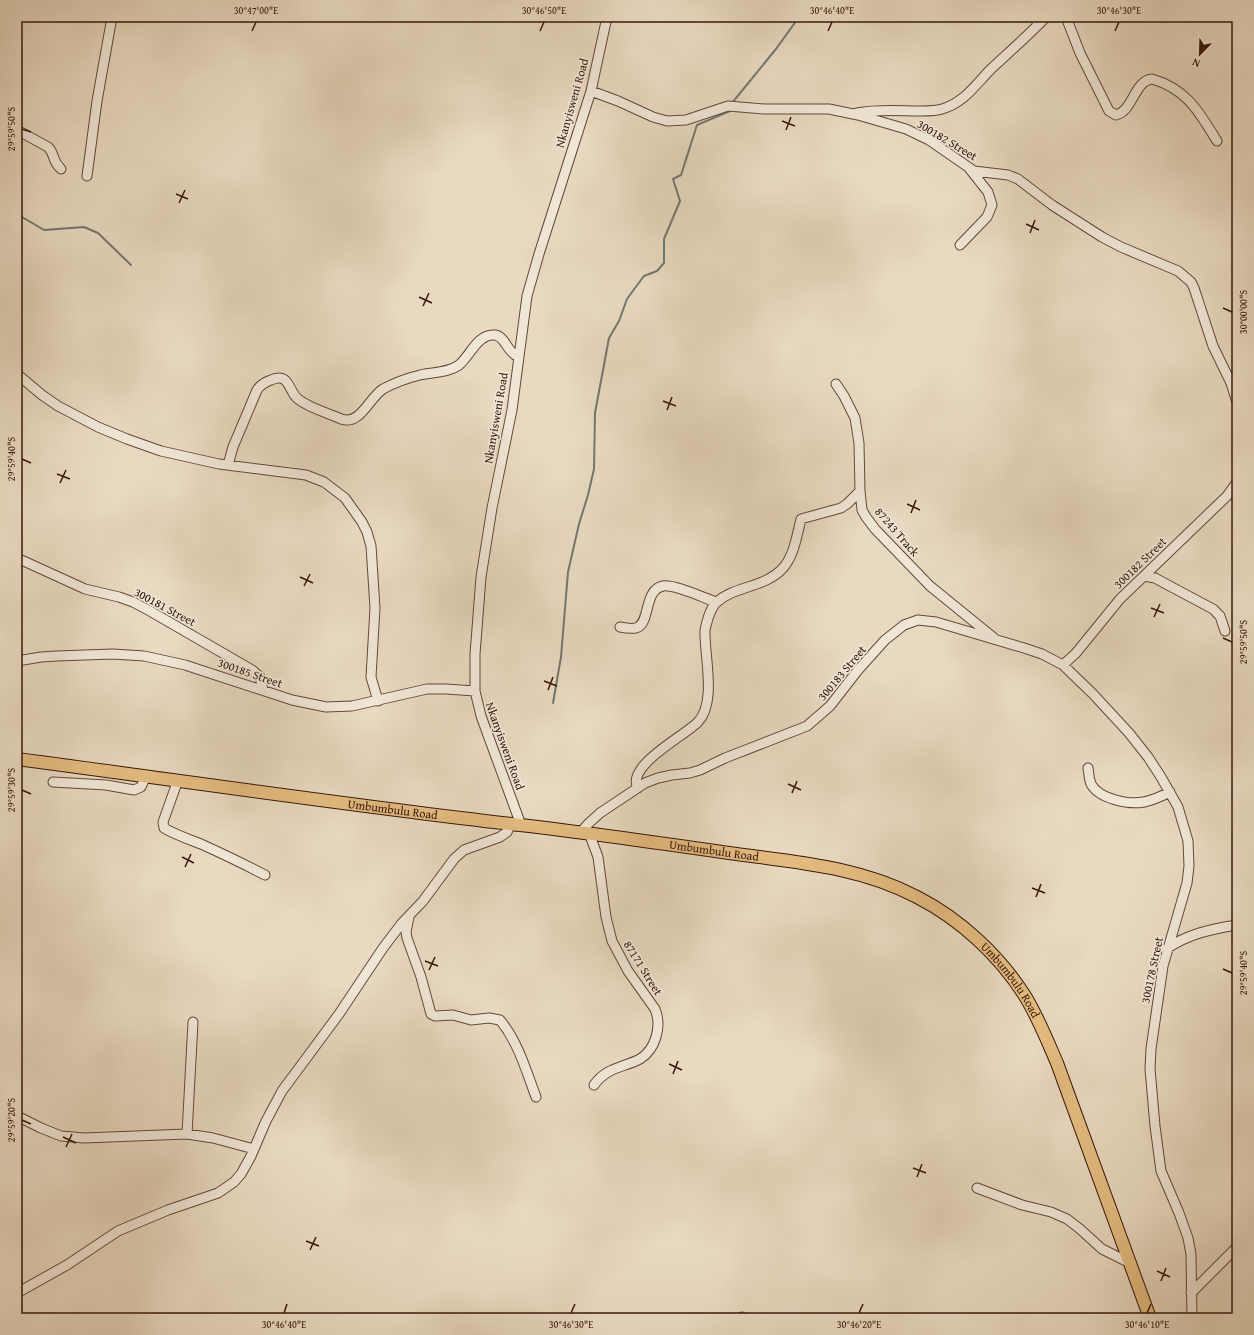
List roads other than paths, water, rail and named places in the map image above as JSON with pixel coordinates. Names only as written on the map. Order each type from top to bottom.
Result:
[{"type":"main road","name":"Umbumbulu Road","points":[[17,759],[585,833],[831,867],[848,870],[886,883],[918,897],[936,907],[964,928],[987,949],[1012,978],[1025,996],[1040,1023],[1067,1090],[1150,1318]]},
{"type":"street","points":[[87,176],[97,100],[112,17]]},
{"type":"street","name":"Nkanyisweni Road","points":[[516,825],[481,716],[475,691],[475,654],[481,577],[492,508],[512,410],[524,309],[530,282],[590,91],[606,17]]},
{"type":"street","points":[[853,114],[877,111],[942,110],[953,105],[964,98],[1012,51],[1036,21],[1046,17]]},
{"type":"street","points":[[1066,17],[1096,88],[1112,114],[1116,115],[1123,112],[1143,83],[1152,79],[1170,86],[1193,104],[1217,141]]},
{"type":"street","name":"300182 Street","points":[[590,91],[667,121],[686,120],[733,105],[764,109],[819,108],[853,114],[906,129],[920,135],[939,146],[968,168],[978,172],[1008,175],[1018,179],[1052,205],[1102,237],[1120,247],[1170,267],[1185,276],[1194,288],[1213,346],[1231,383],[1237,402]]},
{"type":"street","points":[[17,130],[52,150],[55,164],[61,169]]},
{"type":"street","points":[[960,245],[987,217],[992,205],[988,192],[968,168]]},
{"type":"street","points":[[228,465],[233,447],[256,390],[261,384],[275,378],[281,378],[286,381],[295,396],[303,402],[341,419],[347,420],[356,418],[360,415],[377,393],[391,385],[419,376],[447,370],[459,364],[480,340],[490,335],[495,334],[501,337],[510,352],[518,357]]},
{"type":"street","points":[[17,374],[58,406],[98,427],[161,451],[228,465],[306,475],[324,482],[345,498],[353,507],[367,532],[371,546],[374,608],[371,677],[378,701]]},
{"type":"street","name":"87243 Track","points":[[836,384],[855,418],[859,443],[862,510],[875,529],[930,586],[996,640]]},
{"type":"street","name":"300182 Street","points":[[1063,665],[1076,653],[1120,599],[1227,496],[1237,482]]},
{"type":"street","points":[[585,833],[597,816],[638,788],[636,782],[638,776],[641,769],[649,759],[699,722],[704,713],[708,689],[705,630],[707,621],[716,602],[726,596],[764,582],[774,576],[782,569],[789,559],[801,519],[841,508],[860,491]]},
{"type":"street","name":"300181 Street","points":[[17,558],[85,589],[133,602],[150,611],[252,670],[260,677],[263,690]]},
{"type":"street","points":[[1144,576],[1155,578],[1213,609],[1220,616],[1225,630]]},
{"type":"street","points":[[620,627],[636,628],[639,626],[644,620],[651,596],[657,589],[663,586],[679,588],[716,602]]},
{"type":"street","name":"300183 Street","points":[[638,788],[645,783],[658,778],[672,774],[690,773],[700,770],[725,758],[807,726],[830,706],[858,670],[885,640],[904,625],[918,620],[936,622],[1042,654],[1063,665]]},
{"type":"street","name":"300185 Street","points":[[17,661],[57,656],[112,654],[138,656],[185,665],[292,700],[326,707],[352,706],[427,690],[446,689],[475,691]]},
{"type":"street","name":"300178 Street","points":[[1063,665],[1093,694],[1138,744],[1155,767],[1178,807],[1187,836],[1189,866],[1184,894],[1166,949],[1151,1048],[1151,1080],[1154,1126],[1161,1171],[1188,1238],[1192,1263],[1192,1318]]},
{"type":"street","points":[[1088,768],[1091,784],[1095,789],[1101,794],[1118,801],[1143,802],[1156,799],[1170,792]]},
{"type":"street","points":[[53,782],[106,785],[134,790],[141,787],[146,776]]},
{"type":"street","points":[[178,780],[162,822],[164,828],[178,836],[196,842],[266,875]]},
{"type":"street","points":[[17,1293],[67,1265],[121,1230],[161,1213],[223,1190],[234,1182],[241,1174],[282,1091],[326,1032],[383,948],[459,854],[469,848],[500,837],[516,825]]},
{"type":"street","name":"87171 Street","points":[[585,833],[598,857],[606,917],[612,941],[628,971],[655,1009],[659,1025],[656,1039],[643,1056],[607,1072],[594,1085]]},
{"type":"street","points":[[410,916],[406,932],[407,938],[426,994],[430,1011],[433,1016],[449,1015],[471,1020],[489,1018],[500,1020],[521,1056],[536,1097]]},
{"type":"street","points":[[1166,949],[1176,942],[1193,935],[1216,928],[1237,925]]},
{"type":"street","points":[[187,1134],[193,1022]]},
{"type":"street","points":[[17,1116],[61,1136],[84,1138],[187,1134],[213,1138],[254,1149]]},
{"type":"street","points":[[977,1188],[1022,1205],[1051,1212],[1066,1219],[1074,1224],[1102,1249],[1130,1263]]},
{"type":"street","points":[[1191,1292],[1237,1247]]},
{"type":"waterway","points":[[732,103],[776,49],[799,17]]},
{"type":"waterway","points":[[553,703],[561,657],[568,572],[594,469],[595,413],[609,338],[619,321],[627,299],[635,288],[644,276],[657,271],[664,263],[664,239],[680,201],[673,179],[681,175],[697,125],[730,111],[731,109]]},
{"type":"waterway","points":[[17,214],[44,230],[84,227],[98,233],[131,265]]}]
